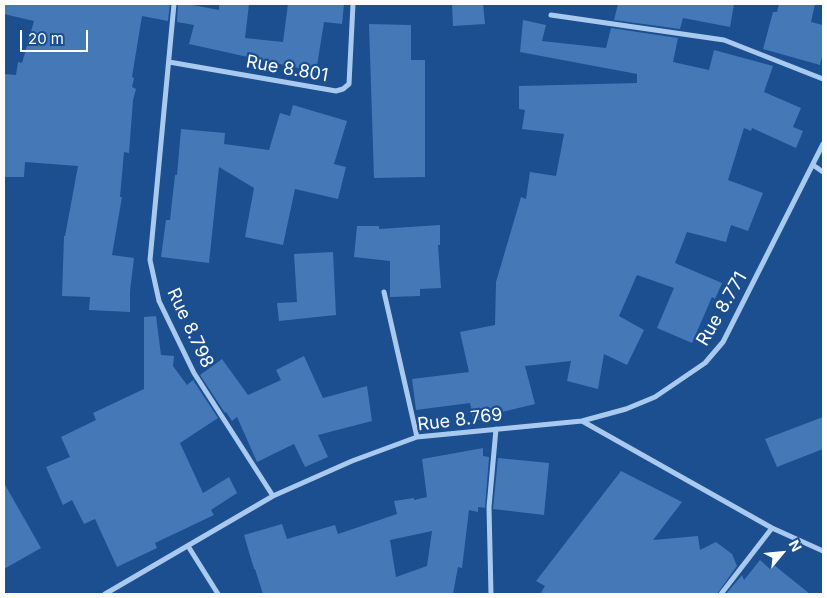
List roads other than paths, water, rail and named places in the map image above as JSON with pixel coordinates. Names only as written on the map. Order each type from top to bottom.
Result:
[{"type":"street","name":"Rue 8.798","points":[[174,4],[150,260],[159,301],[194,372],[273,496]]},
{"type":"street","name":"Rue 8.801","points":[[169,62],[336,91],[344,89],[348,84],[353,4]]},
{"type":"street","points":[[552,16],[724,40],[823,79]]},
{"type":"street","name":"Rue 8.771","points":[[582,421],[626,409],[655,397],[705,364],[723,342],[823,144]]},
{"type":"street","points":[[812,164],[823,172]]},
{"type":"street","points":[[384,292],[417,437]]},
{"type":"street","points":[[582,421],[772,528],[823,550]]},
{"type":"street","name":"Rue 8.769","points":[[105,594],[273,496],[352,460],[417,437],[582,421]]},
{"type":"street","points":[[491,594],[489,507],[496,428]]},
{"type":"street","points":[[721,594],[772,528]]},
{"type":"street","points":[[188,546],[218,594]]}]
